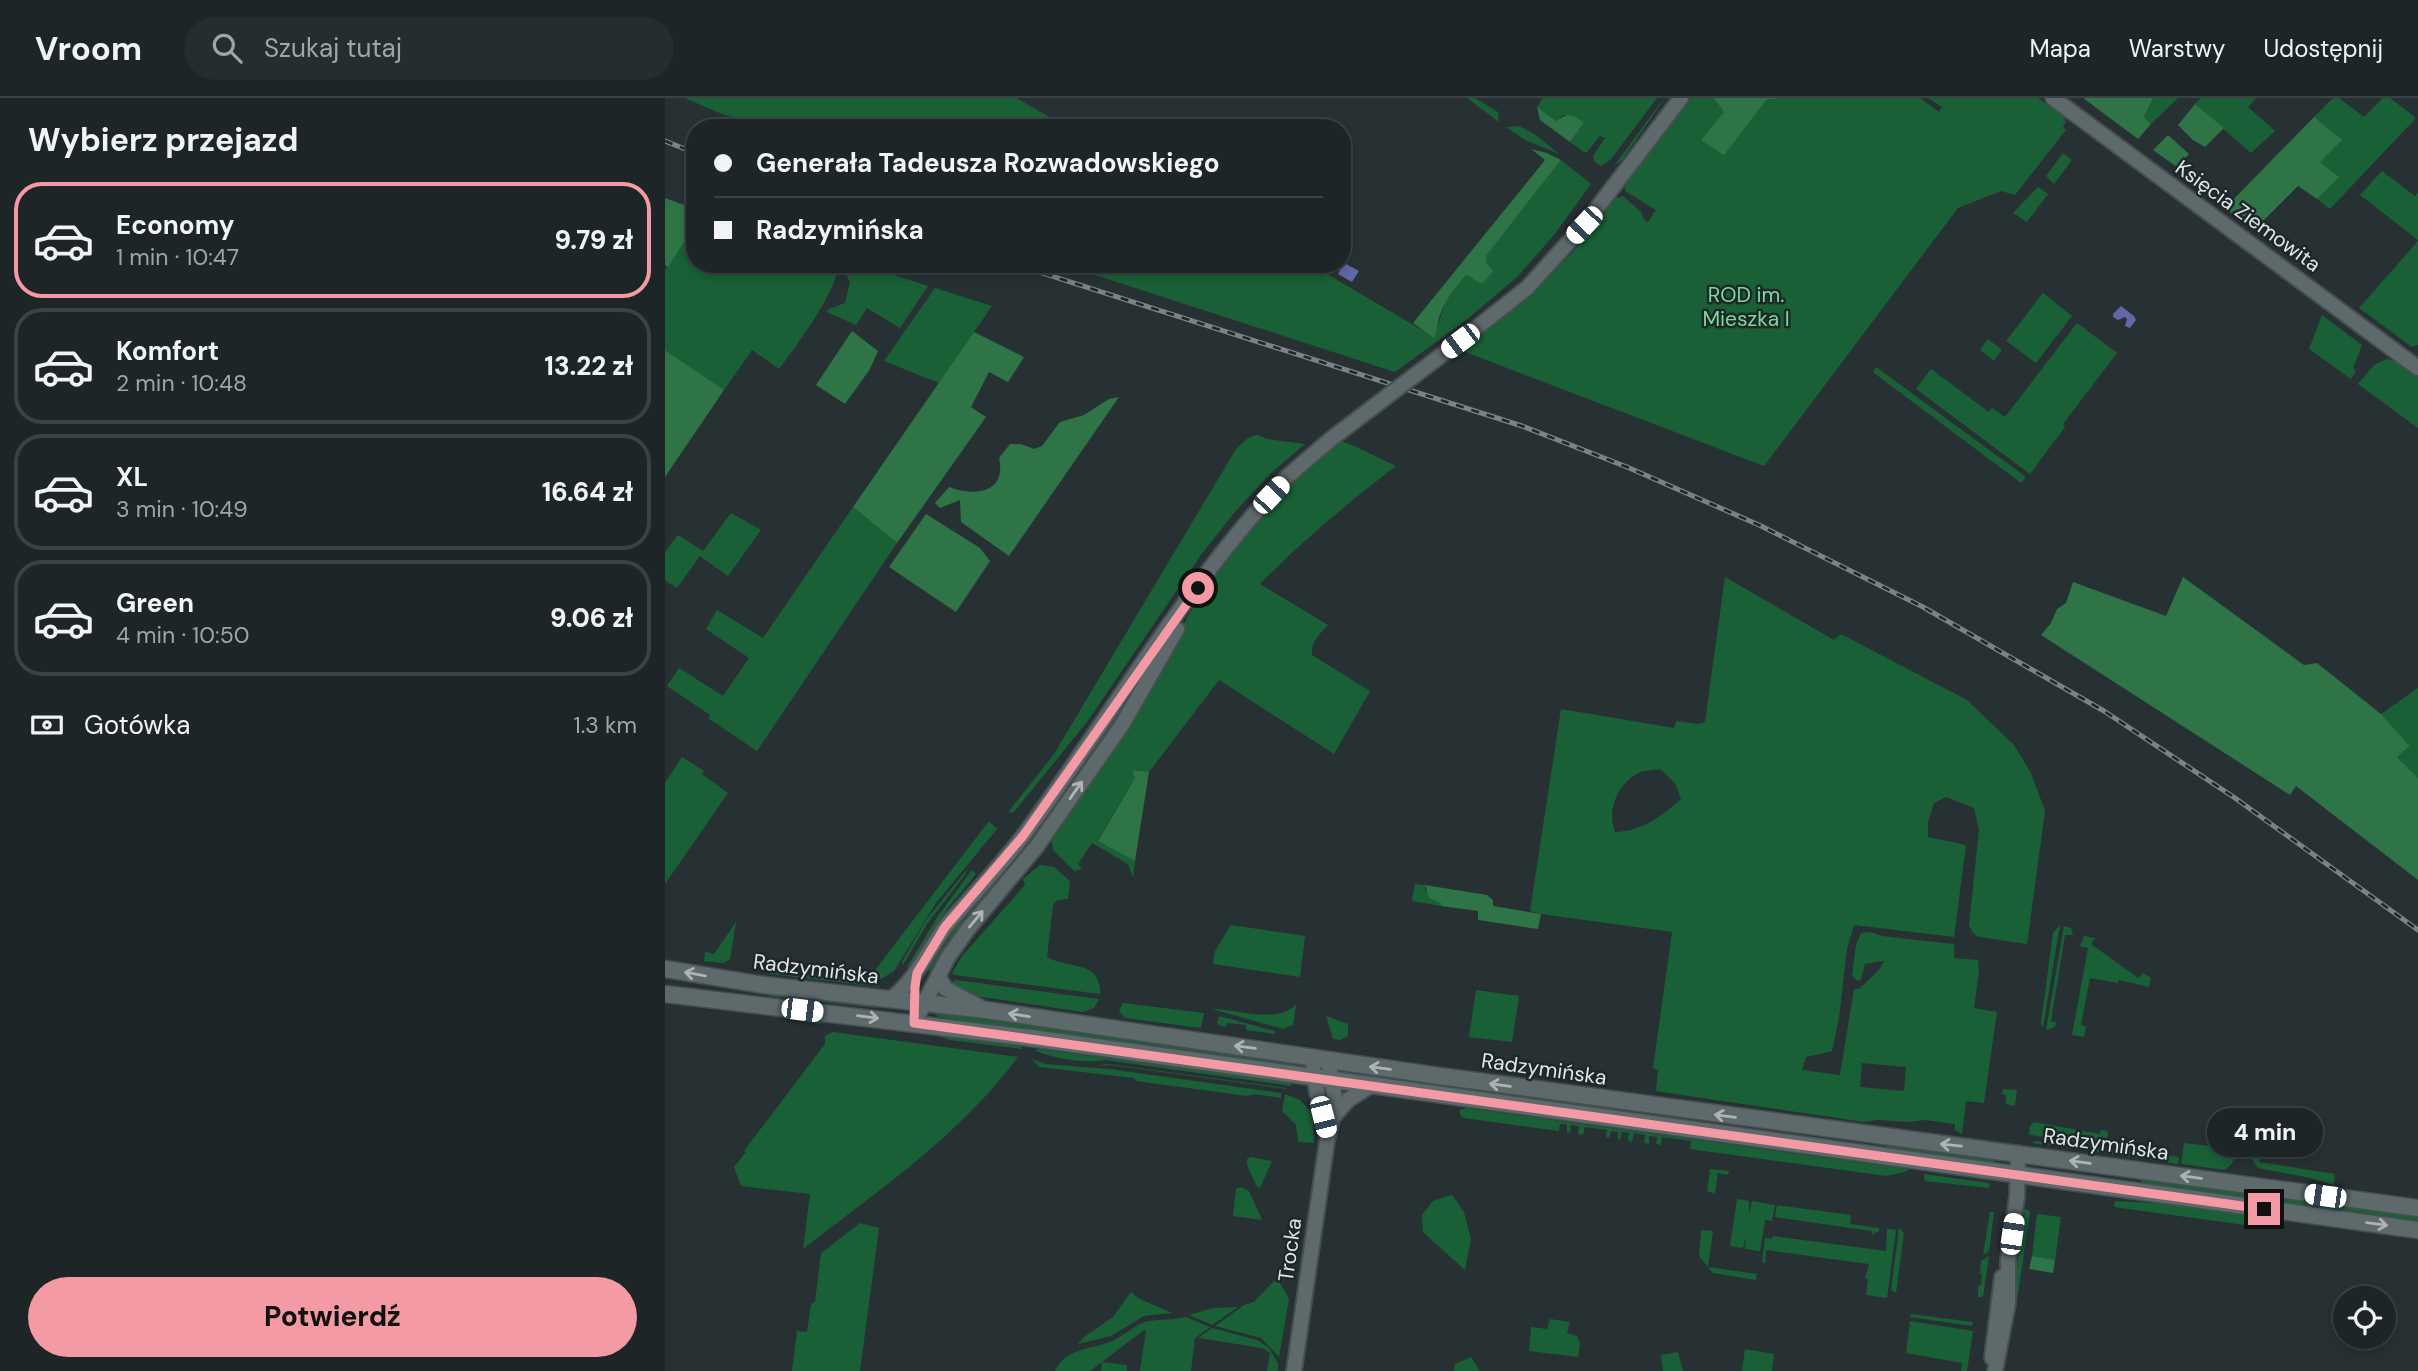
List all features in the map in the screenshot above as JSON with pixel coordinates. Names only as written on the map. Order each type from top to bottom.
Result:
[{"type":"main road","name":"Radzymińska","points":[[665,969],[764,985],[986,1010],[1880,1136],[2418,1208]]},
{"type":"main road","name":"Radzymińska","points":[[665,994],[914,1023],[2418,1230]]},
{"type":"main road","points":[[1878,1155],[1880,1136]]},
{"type":"street","points":[[891,999],[907,987],[945,927],[1023,836],[1210,570],[1253,514],[1288,476],[1331,439],[1527,288],[1584,225],[1681,98]]},
{"type":"street","name":"Księcia Ziemowita","points":[[2053,98],[2418,368]]},
{"type":"street","points":[[914,1023],[920,1003],[968,929],[1037,846],[1122,725],[1210,570]]},
{"type":"street","points":[[917,973],[920,1003]]},
{"type":"street","points":[[939,976],[946,989],[986,1010]]},
{"type":"street","name":"Trocka","points":[[1320,1058],[1314,1078],[1327,1136]]},
{"type":"street","name":"Trocka","points":[[1294,1371],[1327,1136],[1333,1117],[1332,1080],[1320,1058]]},
{"type":"street","name":"Trocka","points":[[1333,1117],[1348,1100],[1370,1086]]},
{"type":"street","points":[[1993,1371],[2008,1303],[2008,1260],[2018,1153]]},
{"type":"green space","points":[[685,98],[1016,98],[1053,119],[737,119]]},
{"type":"green space","points":[[1467,98],[1475,98],[1498,112],[1499,122]]},
{"type":"green space","points":[[1543,98],[1657,98],[1611,159],[1601,166],[1594,161],[1593,156],[1605,138],[1600,136],[1587,152],[1584,152],[1570,142],[1584,123],[1563,115],[1556,121],[1537,107]]},
{"type":"green space","points":[[1665,98],[1622,160],[1614,166],[1659,105]]},
{"type":"green space","name":"ROD im. Mieszka I","points":[[1691,98],[1714,98],[1724,111],[1783,98],[1920,98],[1939,112],[1942,107],[1928,98],[2038,98],[2064,117],[2066,122],[2063,127],[2066,130],[2015,195],[2001,191],[1958,208],[1764,466],[1460,350],[1523,299],[1572,253],[1616,198],[1623,196],[1648,222],[1656,210],[1625,191],[1625,185]]},
{"type":"green space","points":[[1714,98],[1783,98],[1766,100],[1724,155],[1701,140],[1724,112]]},
{"type":"green space","points":[[2083,98],[2153,98],[2144,117],[2151,124],[2138,139]]},
{"type":"green space","points":[[2153,98],[2178,98],[2151,124],[2144,117]]},
{"type":"green space","points":[[2201,98],[2256,98],[2248,107],[2275,131],[2251,153],[2195,104]]},
{"type":"green space","points":[[2333,98],[2339,98],[2364,117],[2383,98],[2390,98],[2416,118],[2330,209],[2317,199],[2338,177],[2320,162],[2314,117]]},
{"type":"green space","points":[[2195,104],[2224,128],[2205,147],[2193,140],[2178,125]]},
{"type":"green space","points":[[1537,107],[1556,121],[1570,116],[1584,123],[1570,142],[1540,120]]},
{"type":"green space","points":[[2314,117],[2342,140],[2320,162],[2339,177],[2317,199],[2298,186],[2254,230],[2225,208]]},
{"type":"green space","points":[[1519,126],[1536,135],[1559,154],[1525,140],[1506,127]]},
{"type":"green space","points":[[2168,135],[2189,154],[2177,167],[2153,150]]},
{"type":"green space","points":[[1531,149],[1561,160],[1486,256],[1486,262],[1493,271],[1482,284],[1466,275],[1451,294],[1442,310],[1434,338],[1413,323],[1545,160]]},
{"type":"green space","points":[[2063,153],[2072,160],[2054,184],[2046,176]]},
{"type":"green space","points":[[1561,160],[1591,184],[1554,235],[1517,277],[1465,321],[1395,372],[1089,273],[1325,273],[1434,337],[1445,303],[1466,275],[1482,284],[1486,256]]},
{"type":"green space","points":[[2382,171],[2415,196],[2418,193],[2418,240],[2360,195]]},
{"type":"green space","points":[[2038,187],[2048,194],[2027,222],[2013,213]]},
{"type":"green space","points":[[665,198],[686,206],[686,239],[668,267],[665,265]]},
{"type":"green space","points":[[686,238],[686,273],[837,273],[823,305],[779,369],[752,350],[724,390],[665,350],[665,270]]},
{"type":"green space","points":[[2418,241],[2418,345],[2412,347],[2359,308]]},
{"type":"green space","points":[[848,273],[888,273],[928,286],[900,328],[867,308],[856,325],[827,312],[845,303],[850,282]]},
{"type":"green space","points":[[935,288],[992,306],[939,383],[884,361]]},
{"type":"green space","points":[[2043,293],[2072,316],[2036,363],[2006,341]]},
{"type":"green space","points":[[2322,315],[2362,345],[2353,368],[2356,371],[2351,379],[2309,349]]},
{"type":"green space","points":[[2077,323],[2117,353],[2063,424],[2065,427],[2030,474],[1916,389],[1931,369],[1989,412],[1992,408],[2005,417]]},
{"type":"green space","points":[[852,331],[878,351],[870,369],[845,404],[816,385]]},
{"type":"green space","points":[[974,332],[1024,357],[1008,382],[989,372],[971,407],[986,417],[897,543],[853,507]]},
{"type":"green space","points":[[1988,339],[2002,350],[1994,361],[1980,350]]},
{"type":"green space","points":[[665,350],[724,390],[665,477]]},
{"type":"green space","points":[[2387,359],[2396,361],[2418,377],[2418,428],[2358,384],[2374,365]]},
{"type":"green space","points":[[1876,367],[2026,477],[2021,483],[1873,372]]},
{"type":"green space","points":[[1119,397],[1009,556],[961,522],[960,500],[940,508],[935,503],[949,487],[968,492],[993,485],[1000,470],[999,458],[1010,444],[1021,444],[1034,449],[1042,446],[1060,422],[1084,415],[1109,399]]},
{"type":"green space","points":[[1257,435],[1305,444],[1271,473],[1234,513],[1201,555],[1087,722],[1014,812],[1010,813],[1054,754],[1236,449],[1248,438]]},
{"type":"green space","points":[[1340,441],[1396,466],[1326,522],[1260,584],[1328,625],[1314,642],[1312,655],[1370,691],[1334,754],[1219,680],[1149,772],[1132,770],[1135,778],[1098,840],[1135,861],[1133,877],[1128,864],[1092,843],[1078,864],[1082,869],[1074,871],[1053,850],[1051,836],[1139,708],[1207,581],[1230,549],[1295,478]]},
{"type":"green space","points":[[853,507],[897,543],[757,751],[667,686],[679,668],[723,696],[749,658],[706,629],[717,610],[763,638]]},
{"type":"green space","points":[[731,513],[761,530],[728,576],[700,556],[677,588],[665,580],[665,552],[678,535],[703,551]]},
{"type":"green space","points":[[926,514],[980,548],[990,561],[956,612],[889,567]]},
{"type":"green space","points":[[1725,577],[1834,640],[1841,634],[1967,700],[2014,745],[2031,773],[2045,811],[2027,944],[1979,937],[1973,933],[1969,925],[1979,830],[1974,808],[1946,797],[1934,803],[1928,822],[1928,837],[1966,845],[1954,937],[1854,925],[1847,949],[1839,1018],[1832,1051],[1806,1057],[1802,1070],[1840,1075],[1854,989],[1859,989],[1879,970],[1884,961],[1865,964],[1858,981],[1852,976],[1856,945],[1861,933],[1954,944],[1954,958],[1978,960],[1974,1008],[1997,1012],[1984,1103],[1966,1101],[1962,1134],[1955,1130],[1955,1124],[1925,1120],[1864,1122],[1656,1091],[1658,1070],[1653,1068],[1672,932],[1530,911],[1561,709],[1674,728],[1676,721],[1698,724],[1705,722]],"holes":[[[1660,769],[1675,783],[1681,799],[1651,822],[1634,829],[1615,832],[1612,814],[1621,788],[1643,771]],[[1862,1063],[1906,1067],[1904,1091],[1860,1087]]]},
{"type":"green space","points":[[2183,577],[2304,665],[2317,663],[2381,714],[2410,746],[2397,757],[2418,778],[2418,880],[2296,786],[2290,795],[2041,635],[2051,623],[2057,609],[2066,603],[2073,582],[2166,616]]},
{"type":"green space","points":[[1153,657],[1132,697],[1041,827],[1082,766],[1105,725]]},
{"type":"green space","points":[[2418,688],[2418,778],[2397,757],[2410,746],[2381,714]]},
{"type":"green space","points":[[682,757],[704,771],[702,774],[728,793],[665,884],[665,783]]},
{"type":"green space","points":[[1132,770],[1149,772],[1135,861],[1098,841],[1135,778]]},
{"type":"green space","points":[[989,821],[997,829],[936,903],[894,971],[881,979],[869,978]]},
{"type":"green space","points":[[1040,865],[1054,867],[1070,881],[1068,899],[1057,900],[1053,905],[1047,957],[1089,971],[1099,983],[1100,994],[952,973],[962,956],[1025,885],[1023,879]]},
{"type":"green space","points":[[968,868],[927,924],[903,965],[902,962],[926,920]]},
{"type":"green space","points":[[972,870],[976,874],[947,909],[910,968],[907,967],[938,916]]},
{"type":"green space","points":[[1415,884],[1425,885],[1425,890],[1441,903],[1441,906],[1412,901]]},
{"type":"green space","points":[[1425,885],[1487,895],[1493,900],[1493,906],[1541,914],[1538,929],[1478,920],[1478,911],[1441,906],[1441,903],[1429,898]]},
{"type":"green space","points":[[962,918],[964,919],[935,971],[928,970]]},
{"type":"green space","points":[[736,922],[730,959],[724,963],[704,961],[705,952],[714,954]]},
{"type":"green space","points":[[1231,925],[1305,936],[1300,977],[1213,964],[1215,951]]},
{"type":"green space","points":[[2060,925],[2043,1027],[2041,1023],[2053,933]]},
{"type":"green space","points":[[2064,926],[2071,928],[2073,935],[2065,935],[2051,1021],[2057,1023],[2046,1030]]},
{"type":"green space","points":[[2084,936],[2095,938],[2091,944],[2138,978],[2143,973],[2151,978],[2149,987],[2119,980],[2118,983],[2090,978],[2081,1025],[2086,1027],[2084,1037],[2072,1035],[2088,948],[2080,946]]},
{"type":"green space","points":[[771,971],[876,983],[880,987],[770,974]]},
{"type":"green space","points":[[956,980],[1099,999],[1094,1008],[1083,1012],[962,994],[949,983]]},
{"type":"green space","points":[[1476,990],[1519,996],[1512,1042],[1469,1037]]},
{"type":"green space","points":[[768,992],[878,1005],[877,1008],[768,996]]},
{"type":"green space","points":[[1123,1003],[1204,1013],[1201,1028],[1125,1018],[1119,1011]]},
{"type":"green space","points":[[1296,1005],[1293,1025],[1283,1029],[1212,1009],[1266,1015],[1287,1011]]},
{"type":"green space","points":[[932,1012],[1294,1061],[1293,1066],[939,1017]]},
{"type":"green space","points":[[765,1013],[833,1021],[819,1024]]},
{"type":"green space","points":[[1219,1016],[1275,1031],[1275,1034],[1246,1030],[1246,1025],[1227,1023],[1226,1027],[1217,1024]]},
{"type":"green space","points":[[1326,1016],[1348,1024],[1348,1036],[1340,1040],[1333,1039]]},
{"type":"green space","points":[[890,1028],[1021,1046],[1022,1049],[950,1040]]},
{"type":"green space","points":[[833,1032],[1018,1057],[971,1112],[945,1136],[803,1249],[810,1194],[741,1186],[734,1167],[825,1044],[825,1036]]},
{"type":"green space","points":[[1039,1049],[1291,1083],[1291,1086],[1105,1060],[1069,1060],[1035,1051]]},
{"type":"green space","points":[[1032,1059],[1045,1064],[1109,1069],[1281,1093],[1281,1098],[1254,1094],[1247,1096],[1136,1081],[1134,1078],[1039,1067]]},
{"type":"green space","points":[[1108,1064],[1287,1089],[1110,1065],[1097,1066]]},
{"type":"green space","points":[[1456,1084],[1618,1108],[1618,1111],[1427,1085]]},
{"type":"green space","points":[[2003,1089],[2017,1090],[2015,1106],[2006,1104]]},
{"type":"green space","points":[[1285,1094],[1300,1100],[1313,1114],[1314,1143],[1298,1142],[1296,1125],[1282,1111]]},
{"type":"green space","points":[[1466,1108],[1908,1171],[1886,1176],[1690,1149],[1691,1141],[1662,1137],[1661,1145],[1656,1144],[1657,1137],[1649,1136],[1649,1144],[1644,1143],[1645,1135],[1634,1133],[1632,1142],[1628,1141],[1629,1133],[1622,1132],[1620,1140],[1618,1132],[1611,1131],[1609,1138],[1606,1137],[1607,1130],[1585,1127],[1583,1135],[1578,1134],[1579,1126],[1571,1125],[1570,1133],[1567,1132],[1567,1124],[1560,1124],[1559,1131],[1464,1118],[1460,1115],[1460,1110]]},
{"type":"green space","points":[[2034,1122],[2100,1134],[2101,1130],[2108,1131],[2106,1147],[2179,1157],[2178,1164],[2097,1152],[2087,1143],[2031,1135],[2030,1126]]},
{"type":"green space","points":[[2261,1138],[2259,1162],[2335,1174],[2334,1185],[2258,1168],[2253,1161],[2253,1152],[2250,1151],[2252,1143]]},
{"type":"green space","points":[[2036,1141],[2086,1147],[2089,1151],[2032,1143]]},
{"type":"green space","points":[[2184,1143],[2236,1149],[2235,1156],[2224,1170],[2181,1164]]},
{"type":"green space","points":[[1888,1145],[1995,1158],[1994,1163],[1885,1148]]},
{"type":"green space","points":[[1250,1157],[1272,1161],[1260,1188],[1257,1187],[1247,1165],[1247,1159]]},
{"type":"green space","points":[[1710,1169],[1729,1171],[1728,1175],[1718,1173],[1715,1194],[1707,1191]]},
{"type":"green space","points":[[1924,1174],[1990,1183],[1989,1188],[1925,1181]]},
{"type":"green space","points":[[2142,1179],[2418,1216],[2418,1222],[2141,1183]]},
{"type":"green space","points":[[1241,1187],[1249,1191],[1262,1220],[1233,1216],[1236,1189]]},
{"type":"green space","points":[[1452,1195],[1464,1212],[1471,1239],[1465,1270],[1423,1232],[1422,1215],[1433,1201]]},
{"type":"green space","points":[[1737,1199],[1749,1201],[1749,1214],[1752,1201],[1775,1205],[1772,1221],[1765,1220],[1760,1251],[1745,1249],[1746,1236],[1743,1248],[1730,1246]]},
{"type":"green space","points":[[2115,1201],[2222,1210],[2254,1218],[2255,1223],[2252,1226],[2114,1207]]},
{"type":"green space","points":[[1777,1205],[1851,1215],[1850,1224],[1879,1228],[1879,1231],[1872,1235],[1872,1231],[1775,1217]]},
{"type":"green space","points":[[2024,1209],[2030,1211],[2017,1301],[2013,1301]]},
{"type":"green space","points":[[1990,1212],[1994,1212],[1989,1251],[1983,1255]]},
{"type":"green space","points":[[2037,1214],[2061,1217],[2055,1260],[2032,1256]]},
{"type":"green space","points":[[860,1223],[879,1228],[860,1371],[792,1371],[797,1331],[807,1332],[811,1304],[815,1302],[821,1253]]},
{"type":"green space","points":[[1899,1228],[1904,1233],[1896,1293],[1891,1290]]},
{"type":"green space","points":[[1887,1229],[1896,1230],[1887,1298],[1866,1295],[1868,1279],[1865,1278],[1869,1264],[1766,1250],[1765,1263],[1762,1262],[1765,1238],[1772,1239],[1773,1236],[1886,1251]]},
{"type":"green space","points":[[1701,1230],[1713,1231],[1708,1267],[1699,1256]]},
{"type":"green space","points":[[1989,1256],[1983,1297],[1978,1297],[1981,1261]]},
{"type":"green space","points":[[2032,1256],[2055,1260],[2053,1273],[2029,1269]]},
{"type":"green space","points":[[1708,1267],[1757,1274],[1756,1280],[1713,1273]]},
{"type":"green space","points":[[1274,1281],[1279,1281],[1289,1299],[1279,1357],[1261,1338],[1215,1326],[1244,1305],[1254,1302]]},
{"type":"green space","points":[[1131,1292],[1138,1298],[1172,1313],[1144,1316],[1111,1336],[1078,1344],[1113,1317]]},
{"type":"green space","points":[[1238,1307],[1212,1325],[1189,1315],[1213,1308]]},
{"type":"green space","points":[[1911,1314],[1973,1322],[1972,1326],[1910,1317]]},
{"type":"green space","points":[[1186,1317],[1210,1327],[1195,1338],[1191,1371],[1140,1371],[1144,1330],[1090,1371],[1055,1371],[1060,1363],[1074,1353],[1108,1343],[1145,1322]]},
{"type":"green space","points":[[1550,1319],[1570,1322],[1567,1333],[1577,1336],[1580,1344],[1578,1357],[1529,1351],[1531,1327],[1547,1329]]},
{"type":"green space","points":[[1910,1321],[1973,1331],[1967,1371],[1961,1371],[1962,1363],[1906,1353]]},
{"type":"green space","points":[[1212,1328],[1257,1340],[1269,1348],[1278,1363],[1278,1371],[1267,1371],[1270,1353],[1262,1348],[1198,1338]]},
{"type":"green space","points":[[1745,1349],[1774,1354],[1772,1371],[1742,1371]]},
{"type":"green space","points":[[1678,1352],[1683,1371],[1663,1371],[1661,1355]]},
{"type":"green space","points":[[1471,1357],[1480,1371],[1454,1371],[1455,1364]]},
{"type":"green space","points":[[1102,1362],[1127,1365],[1127,1371],[1101,1371]]},
{"type":"water","points":[[1351,267],[1359,271],[1352,282],[1338,274],[1351,273]]},
{"type":"water","points":[[2121,306],[2136,320],[2130,328],[2125,326],[2125,317],[2118,320],[2113,317]]},
{"type":"railway","points":[[665,141],[686,149]]},
{"type":"railway","points":[[1042,273],[1522,426],[1627,467],[1759,525],[1923,607],[2104,711],[2235,798],[2418,930]]},
{"type":"route","points":[[1198,588],[1023,836],[945,927],[917,973],[914,1023],[2264,1209]]}]
